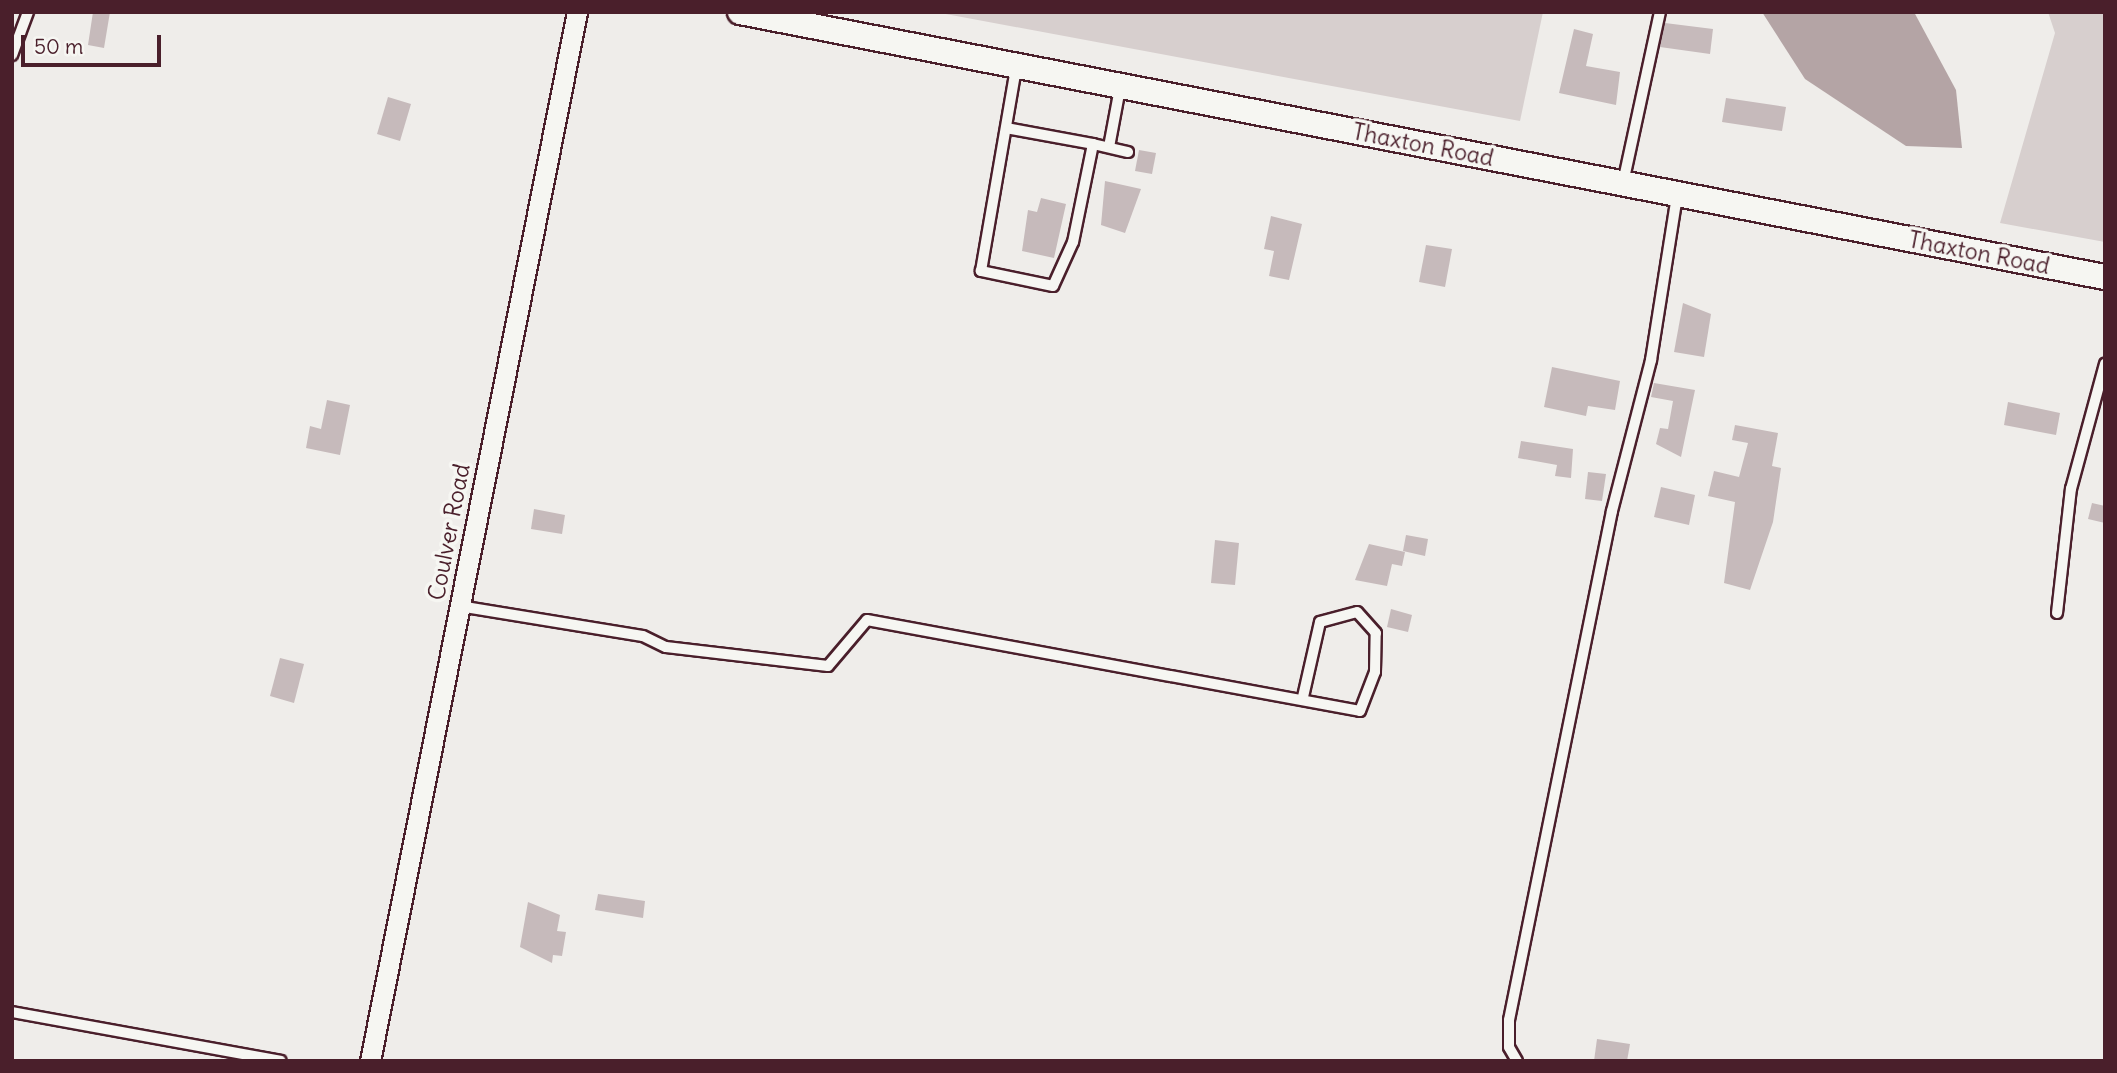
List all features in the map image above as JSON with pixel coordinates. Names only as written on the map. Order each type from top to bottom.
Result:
[{"type":"street","name":"Coulver Road","points":[[370,1061],[577,12]]},
{"type":"street","name":"Thaxton Road","points":[[740,12],[1016,68],[2105,277]]},
{"type":"lane","points":[[12,55],[28,12]]},
{"type":"lane","points":[[1622,184],[1661,12]]},
{"type":"lane","points":[[1016,68],[981,271],[1053,286],[1073,242],[1093,144]]},
{"type":"lane","points":[[1109,147],[1120,87]]},
{"type":"lane","points":[[1006,128],[1128,152]]},
{"type":"lane","points":[[1517,1061],[1509,1047],[1509,1020],[1612,511],[1651,360],[1677,194]]},
{"type":"lane","points":[[2057,613],[2071,489],[2105,364]]},
{"type":"lane","points":[[459,606],[643,636],[666,647],[828,666],[867,620],[1074,662],[1303,697],[1360,711],[1375,671],[1376,633],[1357,612],[1320,622],[1303,697]]},
{"type":"lane","points":[[12,1012],[281,1061]]},
{"type":"shaded area","points":[[935,12],[1543,12],[1520,121]]},
{"type":"shaded area","points":[[1762,12],[1914,12],[1956,90],[1962,148],[1906,146],[1805,79]]},
{"type":"shaded area","points":[[2048,12],[2105,12],[2105,242],[2000,223],[2055,33]]},
{"type":"building","points":[[93,12],[110,12],[104,48],[88,45]]},
{"type":"building","points":[[1665,23],[1713,29],[1710,54],[1660,47]]},
{"type":"building","points":[[1574,29],[1593,34],[1586,66],[1620,72],[1616,105],[1559,93]]},
{"type":"building","points":[[388,97],[411,104],[400,141],[377,134]]},
{"type":"building","points":[[1726,98],[1786,107],[1782,131],[1722,122]]},
{"type":"building","points":[[1139,150],[1156,153],[1152,174],[1135,171]]},
{"type":"building","points":[[1105,181],[1141,189],[1125,233],[1101,225]]},
{"type":"building","points":[[1041,198],[1066,204],[1054,258],[1022,251],[1028,210],[1037,212]]},
{"type":"building","points":[[1271,216],[1302,224],[1289,280],[1269,276],[1274,251],[1264,249]]},
{"type":"building","points":[[1426,245],[1452,249],[1445,287],[1419,282]]},
{"type":"building","points":[[1683,303],[1711,314],[1704,357],[1674,352]]},
{"type":"building","points":[[1552,367],[1620,381],[1615,410],[1588,406],[1586,416],[1544,407]]},
{"type":"building","points":[[1654,383],[1695,390],[1681,457],[1656,444],[1660,428],[1668,429],[1673,401],[1651,397]]},
{"type":"building","points":[[327,400],[350,405],[340,455],[306,448],[310,426],[321,429]]},
{"type":"building","points":[[2008,402],[2060,413],[2056,435],[2004,425]]},
{"type":"building","points":[[1735,425],[1778,433],[1772,466],[1781,468],[1773,522],[1750,590],[1724,583],[1735,502],[1708,496],[1714,471],[1739,477],[1748,443],[1732,440]]},
{"type":"building","points":[[1521,441],[1573,449],[1571,478],[1555,476],[1557,465],[1518,458]]},
{"type":"building","points":[[1588,472],[1606,474],[1602,501],[1585,499]]},
{"type":"building","points":[[1661,487],[1695,495],[1689,525],[1654,517]]},
{"type":"building","points":[[2092,503],[2105,506],[2105,523],[2088,519]]},
{"type":"building","points":[[534,509],[565,515],[562,534],[531,529]]},
{"type":"building","points":[[1406,535],[1428,539],[1425,556],[1403,551]]},
{"type":"building","points":[[1215,540],[1239,543],[1235,585],[1211,583]]},
{"type":"building","points":[[1369,544],[1405,552],[1402,566],[1392,564],[1387,586],[1355,580]]},
{"type":"building","points":[[1391,609],[1412,615],[1408,632],[1387,627]]},
{"type":"building","points":[[280,658],[304,664],[294,703],[270,696]]},
{"type":"building","points":[[598,894],[645,901],[643,918],[595,910]]},
{"type":"building","points":[[528,902],[560,915],[557,931],[566,932],[562,956],[553,955],[552,963],[520,947]]},
{"type":"building","points":[[1597,1039],[1630,1044],[1627,1061],[1594,1061]]}]
